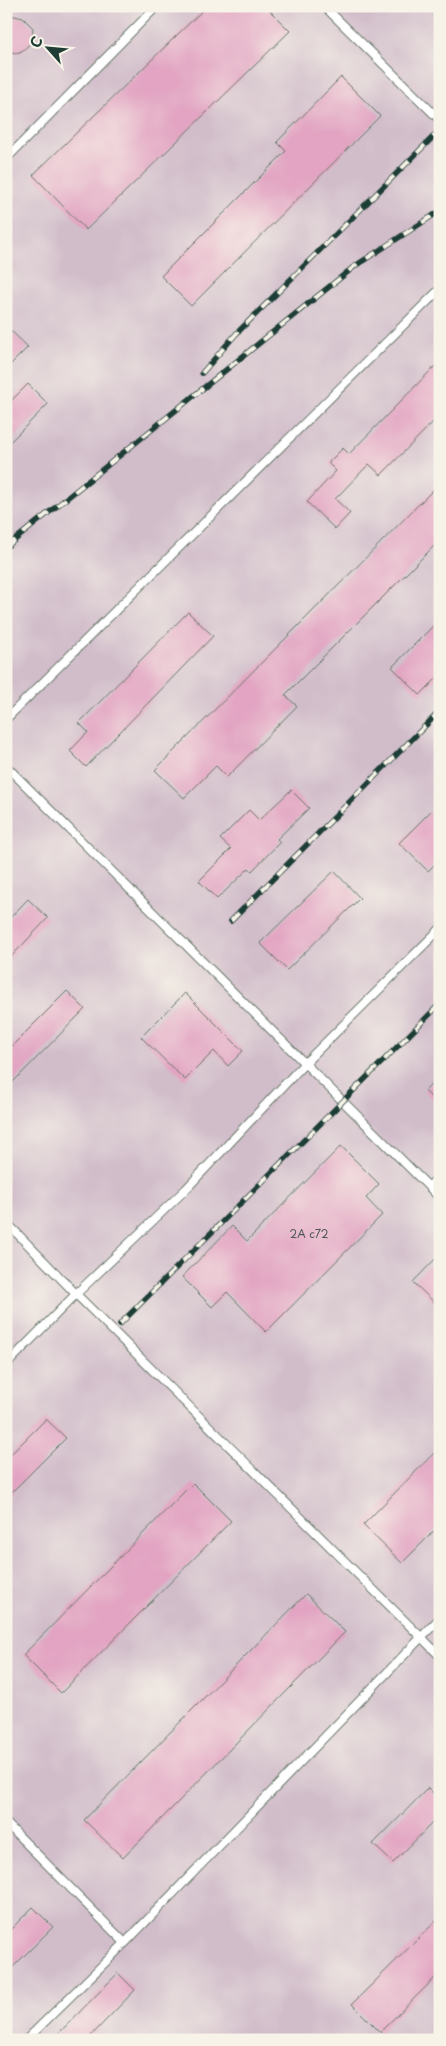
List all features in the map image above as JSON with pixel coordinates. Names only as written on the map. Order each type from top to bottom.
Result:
[{"type":"lane","points":[[6,159],[158,6]]},
{"type":"lane","points":[[324,6],[440,120]]},
{"type":"lane","points":[[6,719],[440,289]]},
{"type":"lane","points":[[6,766],[440,1198]]},
{"type":"lane","points":[[6,1365],[76,1294],[186,1189],[305,1063],[440,929]]},
{"type":"lane","points":[[429,1187],[440,1175]]},
{"type":"lane","points":[[6,1222],[440,1656]]},
{"type":"lane","points":[[26,2040],[125,1943],[440,1618]]},
{"type":"lane","points":[[6,1823],[125,1943]]},
{"type":"shaded area","points":[[6,6],[440,6],[440,2040],[6,2040]]},
{"type":"building","points":[[207,6],[265,6],[290,31],[86,230],[33,175]]},
{"type":"building","points":[[6,14],[23,18],[33,28],[32,42],[22,51],[16,53],[6,51]]},
{"type":"building","points":[[341,77],[380,116],[191,306],[161,276],[286,151],[277,142]]},
{"type":"building","points":[[6,326],[28,347],[6,369]]},
{"type":"building","points":[[440,361],[440,415],[381,475],[369,464],[335,499],[350,513],[335,529],[307,502],[336,471],[328,463],[343,448],[349,454]]},
{"type":"building","points":[[28,384],[48,404],[6,446],[6,406]]},
{"type":"building","points":[[440,483],[440,540],[285,695],[297,706],[227,777],[216,766],[184,798],[155,770]]},
{"type":"building","points":[[188,612],[213,636],[86,767],[70,751],[88,732],[79,723]]},
{"type":"building","points":[[440,619],[440,675],[420,695],[392,667]]},
{"type":"building","points":[[291,790],[309,808],[277,839],[280,842],[252,871],[249,868],[217,899],[199,881],[231,849],[220,839],[249,810],[259,820]]},
{"type":"building","points":[[440,802],[440,859],[428,871],[399,843]]},
{"type":"building","points":[[334,871],[360,898],[287,970],[260,943]]},
{"type":"building","points":[[28,899],[48,918],[6,962],[6,922]]},
{"type":"building","points":[[67,991],[85,1009],[13,1082],[6,1075],[6,1052]]},
{"type":"building","points":[[185,993],[243,1051],[228,1066],[214,1051],[185,1080],[141,1037]]},
{"type":"building","points":[[440,1075],[440,1106],[425,1091]]},
{"type":"building","points":[[341,1146],[379,1184],[366,1198],[382,1215],[266,1332],[227,1292],[212,1307],[182,1277],[232,1226],[247,1241]]},
{"type":"building","points":[[440,1254],[440,1308],[413,1282]]},
{"type":"building","points":[[46,1419],[66,1438],[6,1498],[6,1459]]},
{"type":"building","points":[[440,1447],[440,1525],[402,1563],[363,1525]]},
{"type":"building","points":[[193,1483],[231,1521],[61,1693],[23,1655]]},
{"type":"building","points":[[306,1594],[345,1632],[123,1858],[84,1820]]},
{"type":"building","points":[[428,1788],[440,1800],[440,1815],[393,1863],[373,1844]]},
{"type":"building","points":[[33,1907],[53,1927],[6,1974],[6,1934]]},
{"type":"building","points":[[440,1917],[440,1973],[380,2032],[352,2004]]},
{"type":"building","points":[[118,1973],[135,1990],[87,2040],[52,2040]]},
{"type":"railway","points":[[202,373],[236,334],[440,130]]},
{"type":"railway","points":[[6,547],[355,266],[440,211]]},
{"type":"railway","points":[[231,921],[440,711]]},
{"type":"railway","points":[[120,1324],[440,1004]]}]
